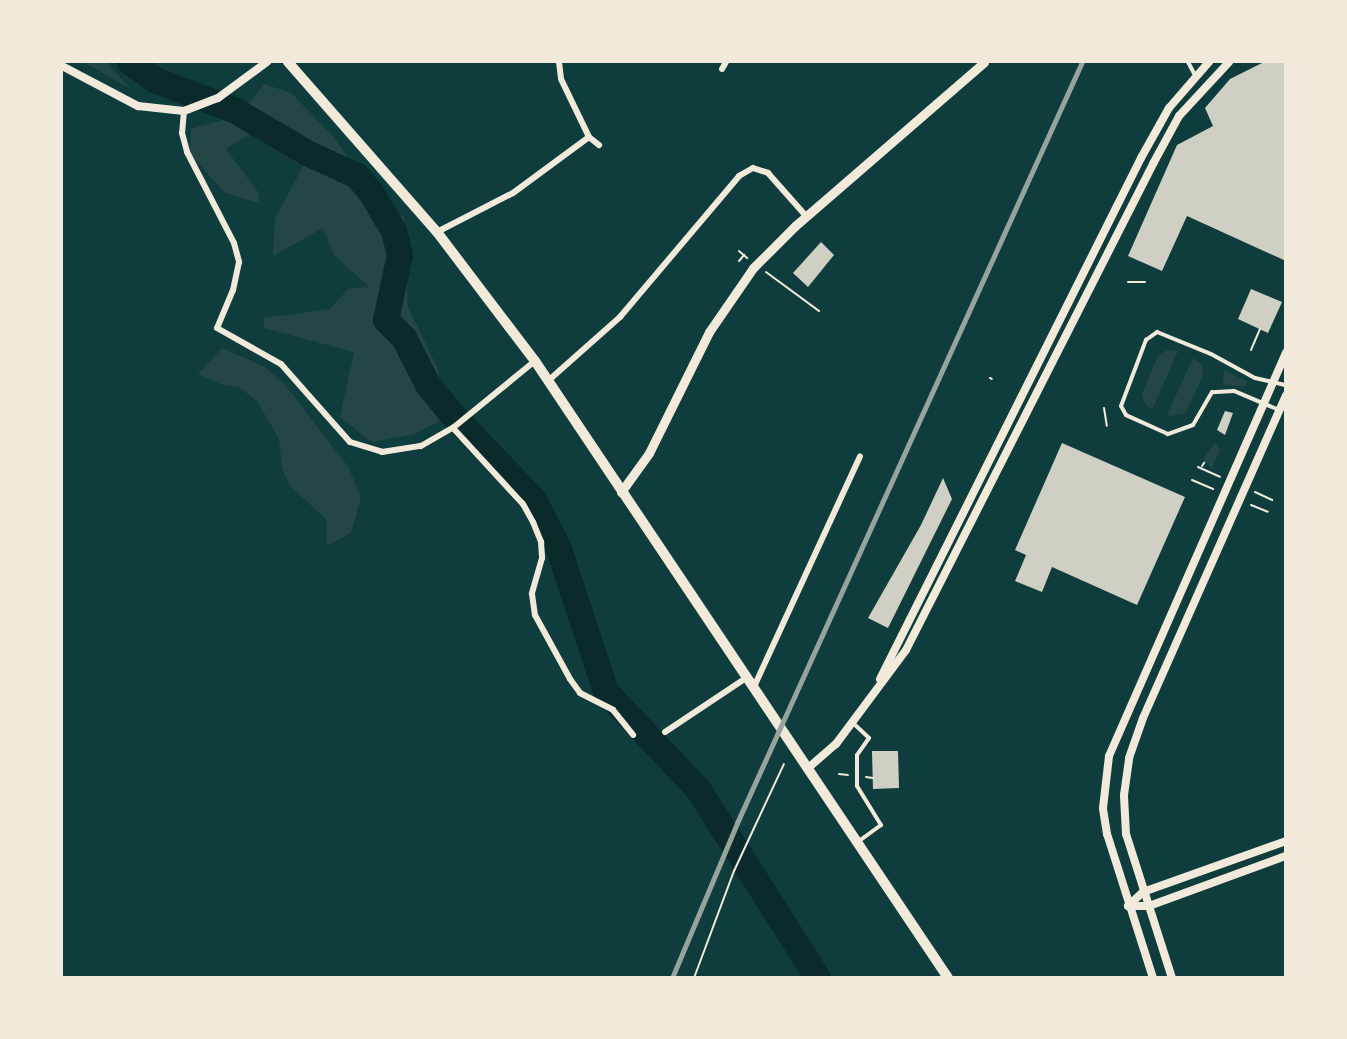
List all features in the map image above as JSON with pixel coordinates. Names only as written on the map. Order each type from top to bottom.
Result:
[{"type":"main road","points":[[288,62],[437,232],[549,380],[753,690],[948,978]]},
{"type":"main road","points":[[621,492],[649,453],[709,332],[733,294],[771,248],[984,62]]},
{"type":"street","points":[[62,66],[138,106],[187,110],[228,92],[267,62]]},
{"type":"street","points":[[559,62],[561,79],[589,136],[599,145]]},
{"type":"street","points":[[722,69],[726,62]]},
{"type":"street","points":[[879,682],[1141,158],[1169,108],[1195,75],[1209,62]]},
{"type":"street","points":[[807,768],[829,752],[852,723],[879,682],[906,650],[1179,116],[1229,62]]},
{"type":"street","points":[[187,110],[182,133],[187,152],[234,243],[239,262],[233,290],[217,328],[281,364],[350,442],[382,452],[421,447],[454,427],[535,361]]},
{"type":"street","points":[[437,232],[513,193],[589,136]]},
{"type":"street","points":[[549,380],[620,316],[739,176],[753,168],[768,173],[806,216]]},
{"type":"street","points":[[1153,978],[1128,906],[1105,825],[1104,783],[1109,756],[1286,352]]},
{"type":"street","points":[[1172,978],[1126,834],[1124,795],[1129,758],[1143,718],[1286,396]]},
{"type":"street","points":[[454,427],[522,504],[533,522],[542,542],[542,558],[532,594],[535,615],[570,679],[580,693],[613,710],[633,735]]},
{"type":"street","points":[[753,690],[860,456]]},
{"type":"street","points":[[665,732],[746,678]]},
{"type":"street","points":[[1128,906],[1143,892],[1286,841]]},
{"type":"street","points":[[1128,906],[1149,906],[1286,856]]},
{"type":"lane","points":[[1188,62],[1195,75]]},
{"type":"lane","points":[[1279,410],[1234,391],[1212,392],[1193,425],[1168,434],[1126,415],[1120,405],[1146,340],[1157,332],[1211,354],[1255,378],[1273,379],[1286,385]]},
{"type":"lane","points":[[852,723],[869,738],[857,756],[857,786],[881,825],[856,843]]},
{"type":"path","points":[[739,251],[751,260]]},
{"type":"path","points":[[739,261],[744,255]]},
{"type":"path","points":[[759,266],[819,311]]},
{"type":"path","points":[[1128,282],[1145,282]]},
{"type":"path","points":[[1251,350],[1260,329]]},
{"type":"path","points":[[1104,408],[1107,426]]},
{"type":"path","points":[[694,978],[734,871],[784,764]]},
{"type":"shaded area","points":[[83,62],[106,62],[130,88]]},
{"type":"shaded area","points":[[264,84],[291,93],[332,135],[368,185],[404,218],[408,307],[438,369],[443,419],[415,434],[372,442],[340,417],[354,352],[264,328],[264,318],[330,309],[348,289],[369,287],[334,255],[323,228],[273,256],[275,219],[303,166],[250,134],[226,149],[258,192],[259,203],[225,193],[190,154],[191,129],[229,118],[249,104]]},
{"type":"shaded area","points":[[222,348],[265,367],[287,387],[349,468],[361,498],[351,533],[327,546],[327,520],[290,486],[282,468],[279,439],[257,401],[239,387],[220,384],[198,374]]},
{"type":"shaded area","points":[[1168,350],[1178,351],[1152,410],[1145,404],[1142,394],[1158,355]]},
{"type":"shaded area","points":[[1193,358],[1202,365],[1203,375],[1186,413],[1166,417]]},
{"type":"shaded area","points":[[1224,370],[1248,382],[1244,387],[1223,384]]},
{"type":"shaded area","points":[[1215,443],[1220,450],[1212,469],[1203,459]]},
{"type":"building","points":[[1264,62],[1286,62],[1286,261],[1187,216],[1162,271],[1128,256],[1177,145],[1213,126],[1205,108],[1230,79]]},
{"type":"building","points":[[821,242],[834,255],[808,287],[793,273]]},
{"type":"building","points":[[1251,289],[1282,302],[1268,333],[1238,319]]},
{"type":"building","points":[[1225,411],[1233,413],[1225,435],[1217,430]]},
{"type":"building","points":[[1062,443],[1185,497],[1137,605],[1052,567],[1042,592],[1015,581],[1026,555],[1015,550]]},
{"type":"building","points":[[943,478],[952,499],[888,628],[868,618],[921,525]]},
{"type":"building","points":[[872,751],[898,751],[899,788],[873,789]]},
{"type":"waterway","points":[[130,62],[155,80],[236,111],[307,153],[357,176],[372,194],[394,231],[400,255],[386,320],[404,338],[428,385],[449,411],[534,500],[559,549],[606,692],[698,789],[818,978]]},
{"type":"railway","points":[[672,978],[737,823],[1082,62]]}]
